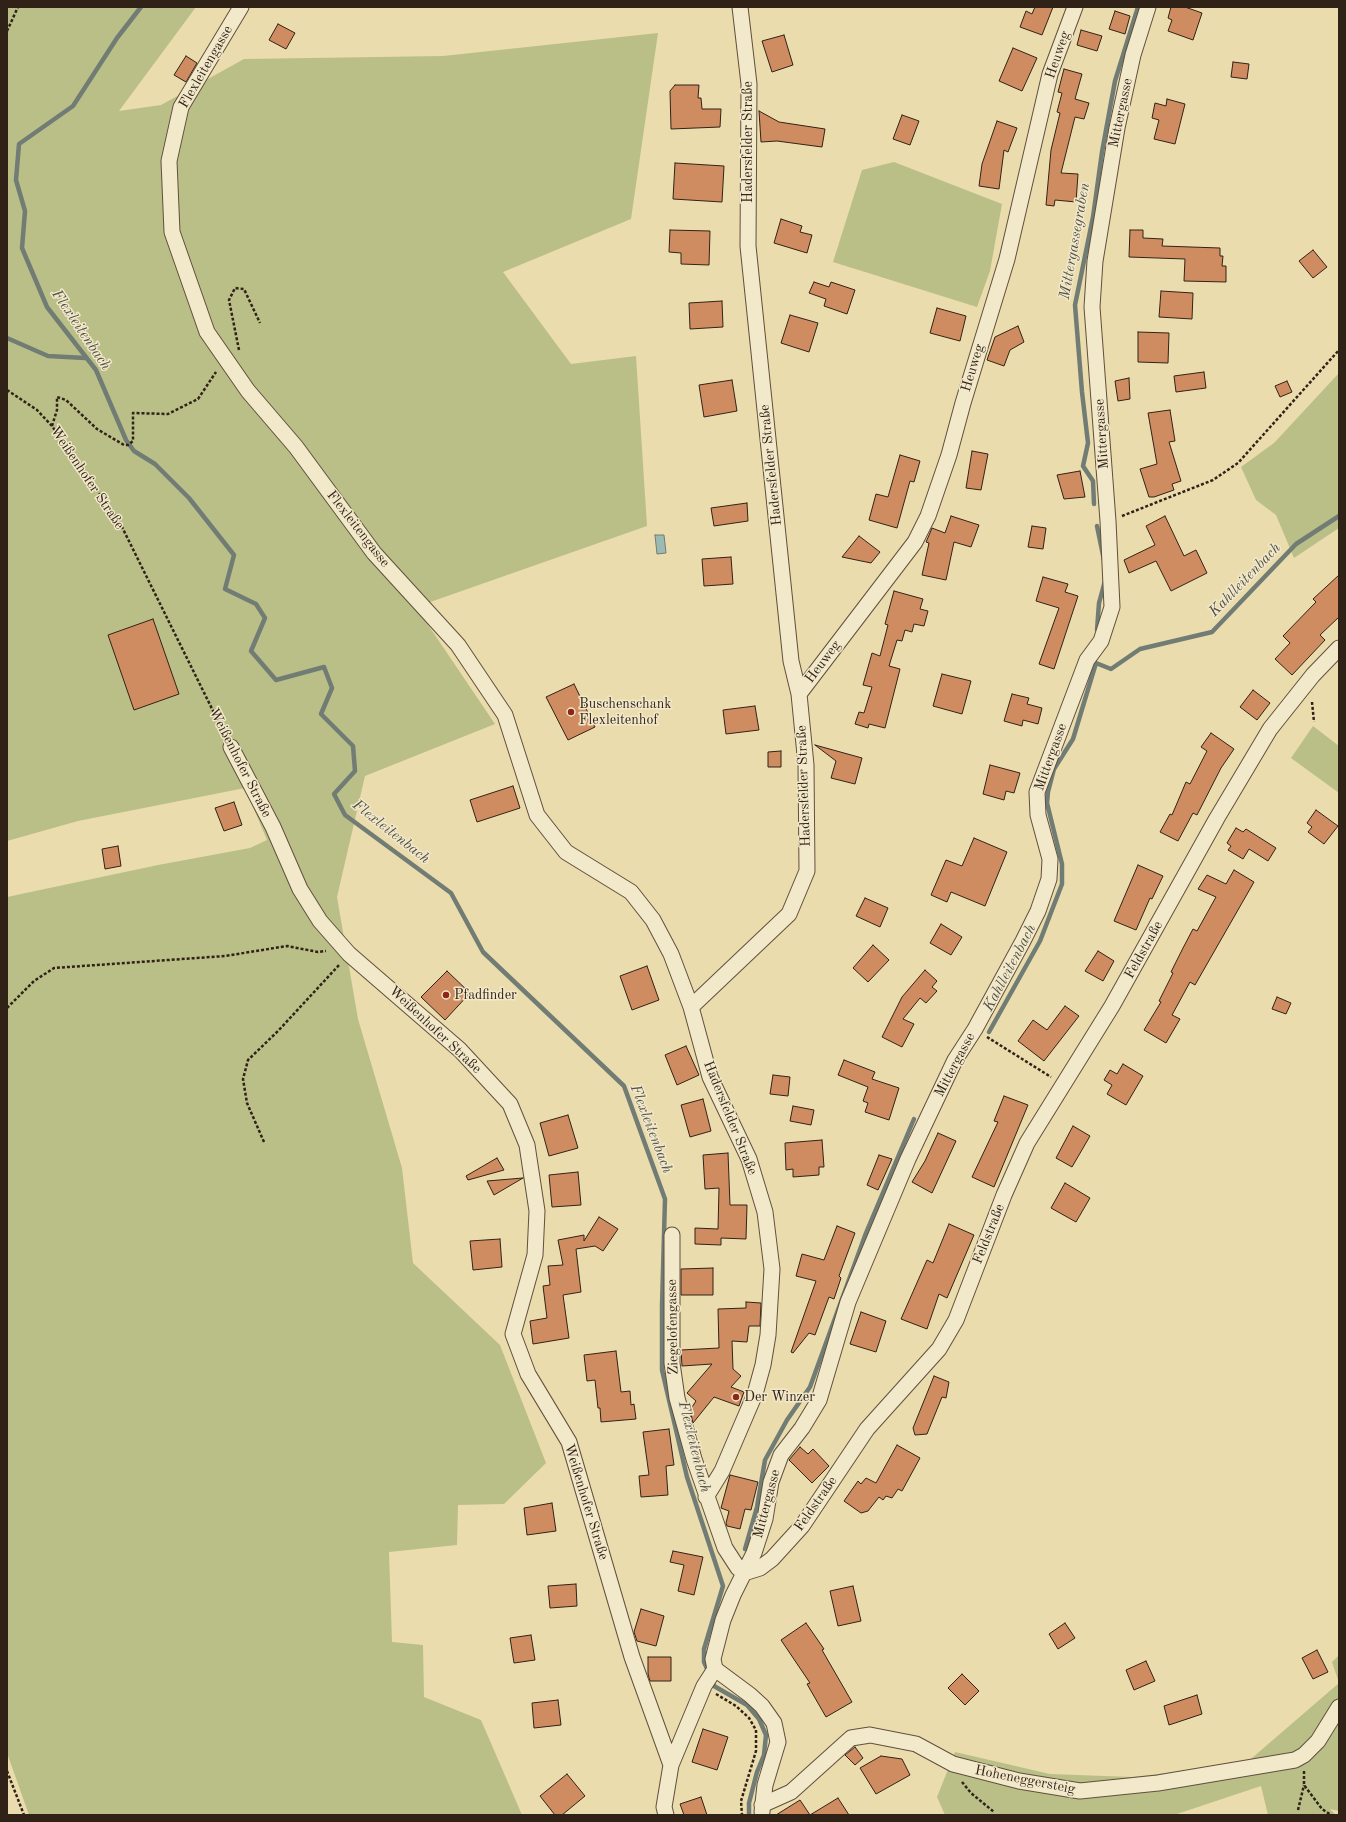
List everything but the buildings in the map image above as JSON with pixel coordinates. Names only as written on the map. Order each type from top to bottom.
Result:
[{"type":"street","name":"Flexleitengasse","points":[[241,7],[181,107],[169,161],[172,232],[207,332],[224,360],[248,391],[296,446],[374,553],[458,645],[505,715],[537,815],[566,852],[631,892],[654,920],[671,954],[691,1007]]},
{"type":"street","name":"Hadersfelder Straße","points":[[706,1497],[722,1471],[757,1387],[763,1365],[768,1335],[772,1268],[765,1212],[749,1159],[710,1077],[691,1007],[789,914],[807,871],[806,765],[799,694],[791,661],[748,246],[749,84],[740,7]]},
{"type":"street","name":"Heuweg","points":[[799,694],[915,542],[928,516],[949,455],[963,403],[1007,259],[1050,74],[1075,7]]},
{"type":"street","name":"Mittergasse","points":[[744,1573],[766,1519],[771,1482],[781,1455],[802,1428],[819,1400],[848,1302],[908,1159],[955,1060],[1024,941],[1038,911],[1049,879],[1050,859],[1038,816],[1037,792],[1087,660],[1101,642],[1112,607],[1108,521],[1092,307],[1094,276],[1103,204],[1117,128],[1133,55],[1148,7]]},
{"type":"street","name":"Feldstraße","points":[[744,1573],[760,1568],[772,1559],[802,1526],[866,1429],[939,1348],[956,1320],[1004,1195],[1027,1143],[1112,1006],[1217,818],[1270,729],[1313,675],[1339,648]]},
{"type":"street","name":"Weißenhofer Straße","points":[[231,748],[273,827],[300,890],[320,921],[347,951],[460,1050],[510,1104],[527,1144],[537,1211],[535,1255],[513,1334],[528,1374],[569,1442],[636,1669],[671,1766]]},
{"type":"street","name":"Ziegelofengasse","points":[[672,1235],[673,1370],[677,1398],[706,1497],[725,1548],[738,1568],[744,1573]]},
{"type":"street","points":[[744,1573],[733,1595],[717,1639],[713,1659],[715,1669],[750,1695],[762,1706],[774,1724],[778,1742],[765,1785],[762,1810]]},
{"type":"street","points":[[666,1815],[664,1807],[671,1766],[705,1685],[715,1669]]},
{"type":"street","name":"Hoheneggersteig","points":[[762,1810],[791,1792],[851,1738],[870,1735],[916,1744],[953,1764],[1019,1782],[1080,1792],[1158,1783],[1262,1767],[1295,1760],[1304,1755],[1318,1741],[1339,1707]]},
{"type":"path","points":[[7,31],[18,7]]},
{"type":"path","points":[[240,353],[229,300],[235,288],[244,289],[260,323]]},
{"type":"path","points":[[1108,521],[1213,480],[1238,463],[1339,350]]},
{"type":"path","points":[[52,426],[57,410],[57,397],[66,400],[96,429],[124,445],[129,444],[133,441],[133,413],[168,414],[198,399],[224,360]]},
{"type":"path","name":"Weißenhofer Straße","points":[[7,390],[36,410],[52,426],[120,523],[231,748]]},
{"type":"path","points":[[7,1008],[34,982],[54,968],[225,956],[287,946],[318,952],[347,951]]},
{"type":"path","points":[[264,1142],[246,1103],[243,1080],[248,1060],[278,1031],[347,951]]},
{"type":"path","points":[[974,1029],[1063,1085]]},
{"type":"path","points":[[705,1685],[736,1706],[749,1718],[756,1730],[756,1751],[741,1801],[742,1815]]},
{"type":"path","points":[[1298,1810],[1304,1785],[1304,1755]]},
{"type":"path","points":[[953,1764],[957,1776],[971,1793],[994,1812]]},
{"type":"path","points":[[7,1771],[24,1815]]},
{"type":"path","points":[[1304,1785],[1322,1809],[1331,1815]]},
{"type":"green space","points":[[7,7],[196,7],[119,111],[161,105],[244,59],[443,56],[658,33],[631,219],[503,272],[571,364],[636,356],[647,526],[416,607],[495,724],[365,776],[337,897],[358,1019],[402,1168],[413,1263],[500,1345],[546,1463],[504,1504],[458,1505],[457,1545],[389,1552],[392,1642],[423,1645],[424,1697],[481,1720],[522,1815],[29,1815],[7,1753],[7,897],[158,865],[250,848],[267,840],[245,788],[78,821],[7,841]]},
{"type":"green space","points":[[894,162],[1002,204],[990,271],[977,307],[833,262],[862,170]]},
{"type":"green space","points":[[1339,373],[1339,528],[1294,558],[1276,515],[1256,500],[1241,467],[1274,443]]},
{"type":"green space","points":[[1313,726],[1339,746],[1339,793],[1291,758]]},
{"type":"green space","points":[[1339,1655],[1339,1683],[1332,1662]]},
{"type":"green space","points":[[1339,1683],[1339,1811],[1330,1809],[1336,1815],[1268,1815],[1261,1786],[1174,1815],[945,1815],[937,1797],[955,1752],[1050,1774],[1132,1777],[1245,1764]]},
{"type":"water","points":[[655,535],[664,535],[666,553],[657,554]]},
{"type":"waterway","name":"Flexleitenbach","points":[[141,7],[117,38],[73,106],[19,144],[16,180],[25,211],[22,248],[47,307],[96,370],[126,440],[134,451],[155,464],[189,498],[234,555],[225,589],[256,604],[265,618],[251,651],[276,680],[324,667],[332,688],[321,714],[353,746],[355,771],[334,794],[345,815],[451,893],[483,952],[624,1086],[665,1199],[662,1370],[687,1477],[723,1586],[704,1649],[704,1662],[709,1673]]},
{"type":"waterway","name":"Mittergassegraben","points":[[1094,504],[1093,481],[1083,466],[1088,443],[1075,305],[1093,217],[1102,152],[1115,81],[1138,7]]},
{"type":"waterway","points":[[7,338],[48,356],[85,358]]},
{"type":"waterway","name":"Kahlleitenbach","points":[[989,1032],[1040,941],[1062,884],[1062,864],[1047,803],[1048,792],[1054,769],[1073,739],[1096,663],[1111,669],[1140,649],[1212,632],[1296,544],[1339,516]]},
{"type":"waterway","name":"Mittergassegraben","points":[[1097,526],[1104,560]]},
{"type":"waterway","name":"Mittergassegraben","points":[[1097,630],[1099,603],[1105,581]]},
{"type":"waterway","points":[[745,1549],[757,1507],[765,1460],[787,1420],[810,1387],[866,1233],[914,1119]]},
{"type":"waterway","name":"Kahlleitenbach","points":[[712,1680],[714,1686],[747,1705],[759,1719],[766,1735],[764,1755],[757,1772],[749,1803],[749,1815]]},
{"type":"place","name":"Buschenschank Flexleitenhof","points":[[571,712]]},
{"type":"place","name":"Pfadfinder","points":[[446,995]]},
{"type":"place","name":"Der Winzer","points":[[736,1397]]}]
